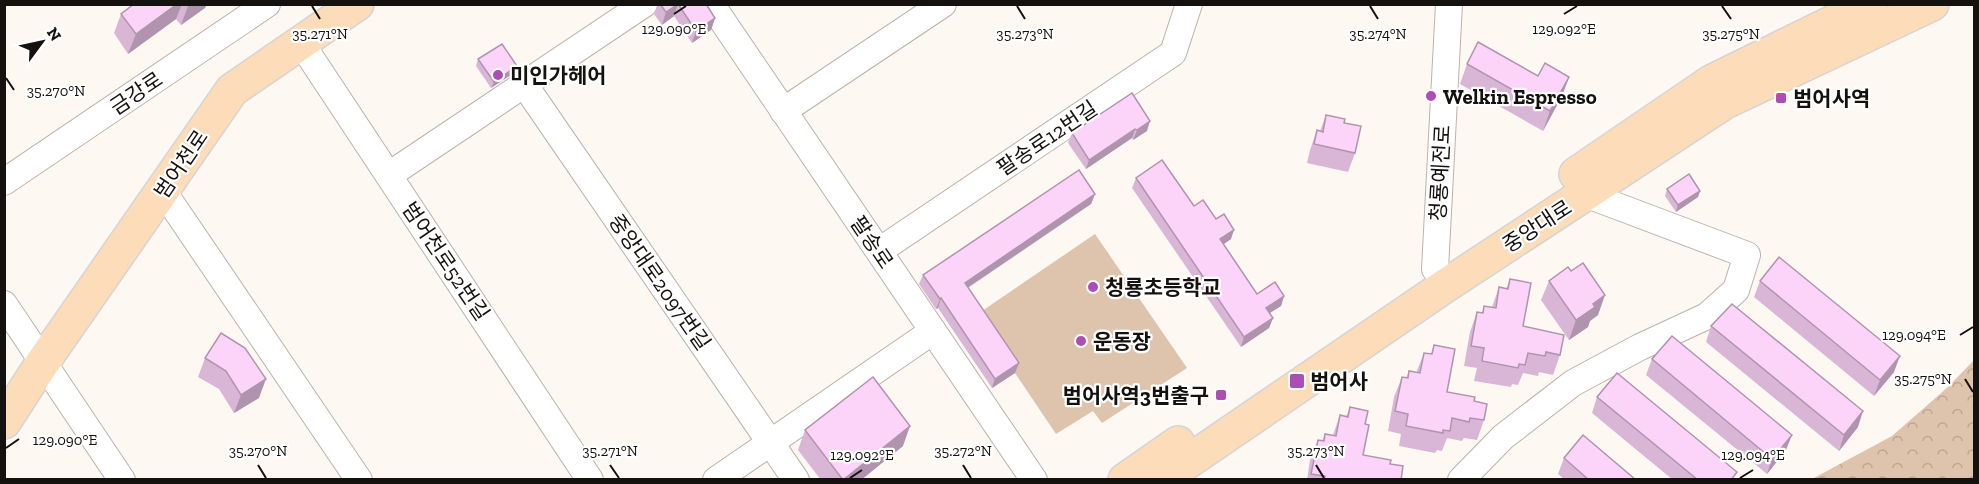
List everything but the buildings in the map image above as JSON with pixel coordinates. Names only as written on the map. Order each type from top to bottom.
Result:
[{"type":"main road","name":"범어천로","points":[[4,422],[43,362],[232,90],[357,4]]},
{"type":"main road","name":"중앙대로","points":[[1125,480],[1711,82],[1870,4]]},
{"type":"main road","name":"중앙대로","points":[[1178,474],[1442,288],[1725,102],[1930,5]]},
{"type":"street","points":[[389,175],[644,4]]},
{"type":"street","name":"팔송로","points":[[711,4],[1034,480]]},
{"type":"street","points":[[783,111],[943,4]]},
{"type":"street","name":"팔송로12번길","points":[[879,251],[1173,53],[1189,4]]},
{"type":"street","name":"청룡예전로","points":[[1435,269],[1449,4]]},
{"type":"street","name":"금강로","points":[[4,182],[266,5]]},
{"type":"street","name":"범어천로52번길","points":[[301,43],[590,480]]},
{"type":"street","name":"중앙대로2097번길","points":[[524,84],[796,480]]},
{"type":"street","points":[[163,191],[359,480]]},
{"type":"street","points":[[1461,480],[1503,437],[1573,383],[1640,347],[1707,316],[1736,290],[1747,255],[1585,194]]},
{"type":"street","points":[[4,304],[122,480]]},
{"type":"street","points":[[716,480],[933,331]]},
{"type":"green space","name":"운동장","points":[[1095,234],[1187,368],[1102,423],[1093,411],[1056,434],[976,315]]},
{"type":"green space","points":[[1974,360],[1974,479],[1812,479],[1892,436],[1948,387]]},
{"type":"place","name":"미인가헤어","points":[[498,75]]},
{"type":"place","name":"Welkin Espresso","points":[[1431,96]]},
{"type":"place","name":"범어사역","points":[[1781,98]]},
{"type":"place","name":"청룡초등학교","points":[[1093,287]]},
{"type":"place","name":"운동장","points":[[1081,341]]},
{"type":"place","name":"범어사","points":[[1297,381]]},
{"type":"place","name":"범어사역3번출구","points":[[1221,395]]}]
